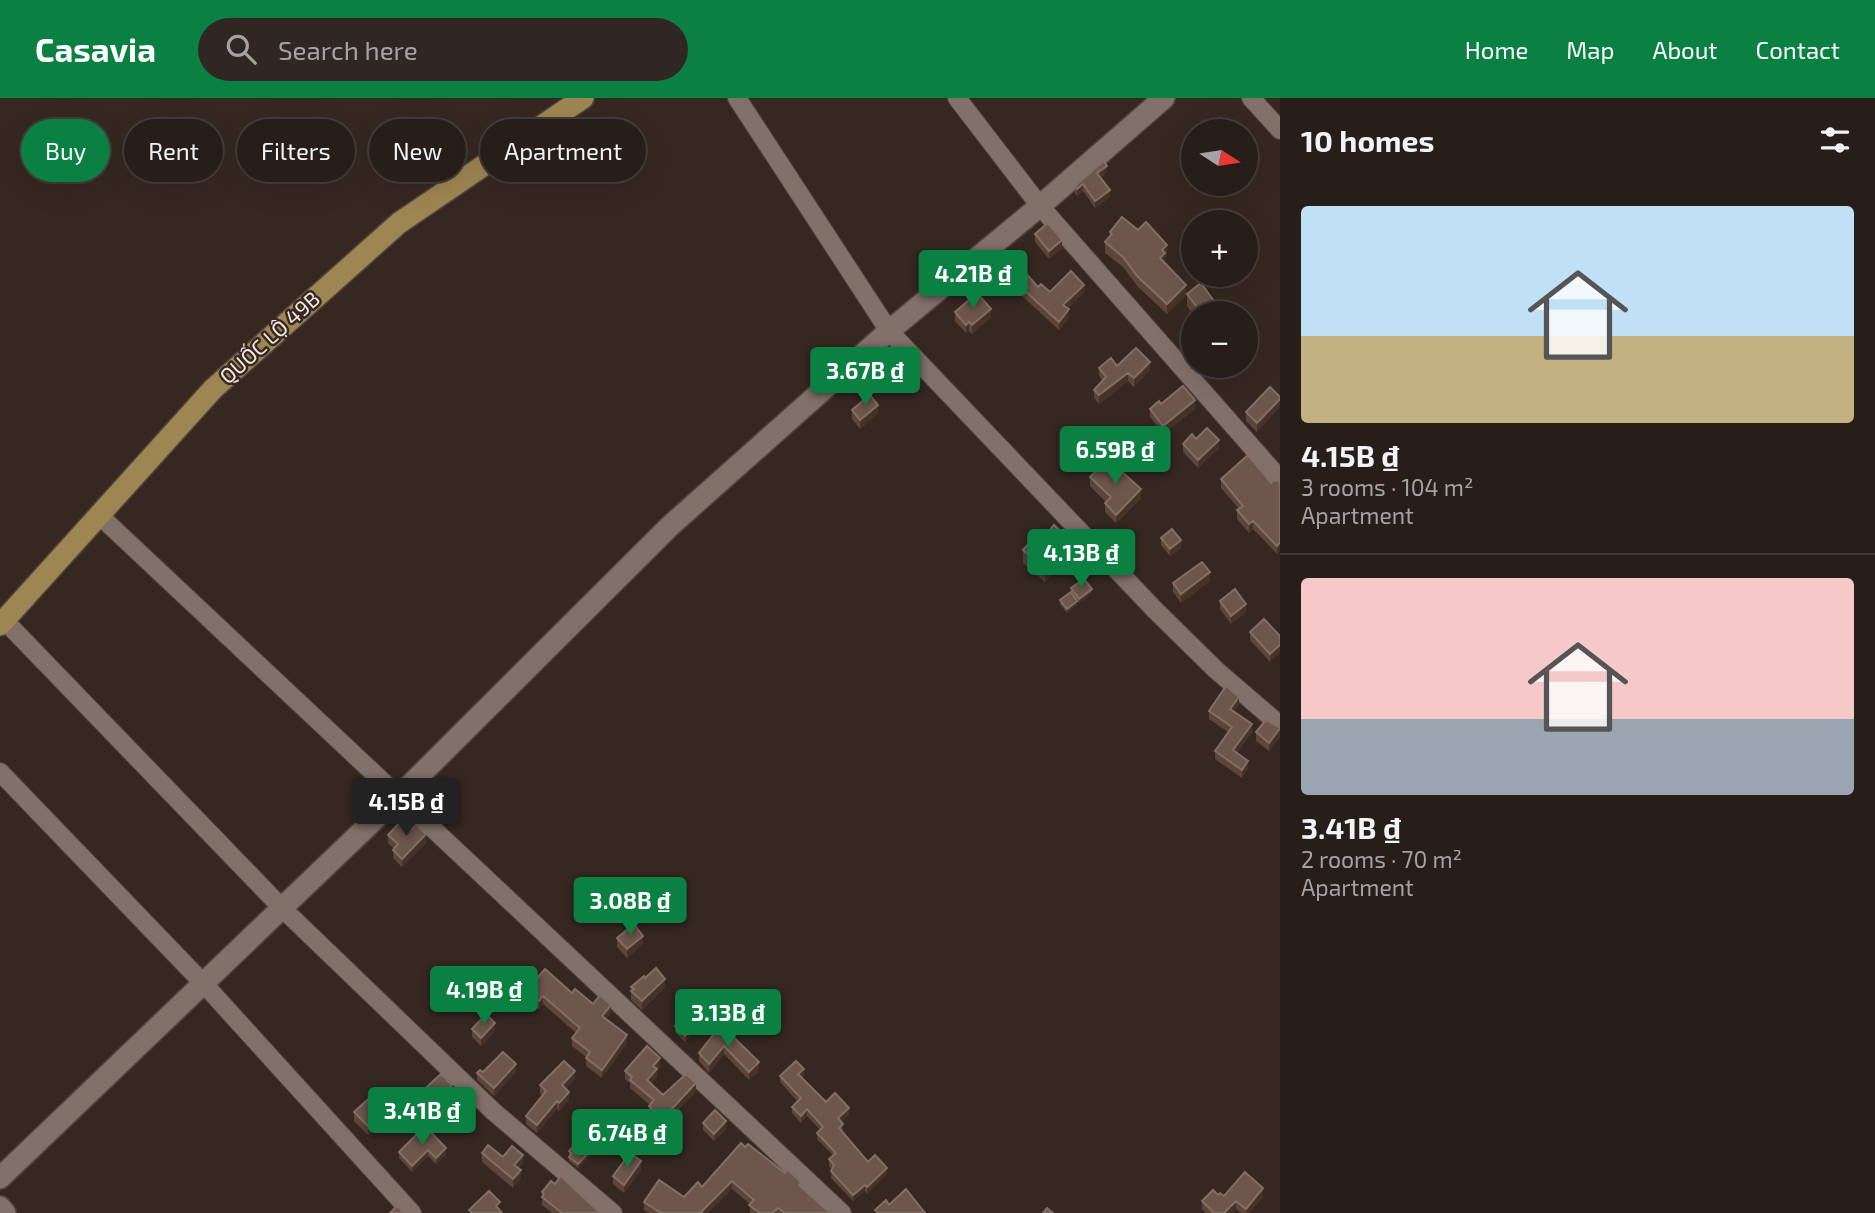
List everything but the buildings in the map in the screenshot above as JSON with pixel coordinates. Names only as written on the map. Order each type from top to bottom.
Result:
[{"type":"main road","name":"QUỐC LỘ 49B","points":[[2,623],[213,389],[399,223],[583,98]]},
{"type":"street","points":[[737,98],[889,331],[1155,611],[1216,670],[1280,725]]},
{"type":"street","points":[[957,98],[1040,206],[1280,479]]},
{"type":"street","points":[[0,1178],[399,796],[670,526],[889,331],[1040,206],[1164,98]]},
{"type":"street","points":[[1251,98],[1280,130]]},
{"type":"street","points":[[99,515],[842,1213]]},
{"type":"street","points":[[2,623],[282,908],[494,1112],[614,1213]]},
{"type":"street","points":[[0,772],[204,985],[411,1213]]},
{"type":"street","points":[[0,1207],[5,1213]]}]
